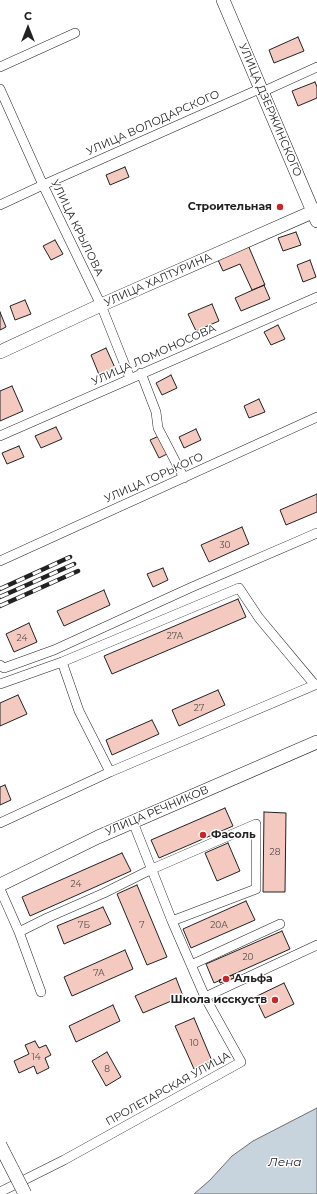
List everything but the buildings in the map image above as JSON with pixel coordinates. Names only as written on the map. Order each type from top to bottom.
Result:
[{"type":"street","name":"УЛИЦА ДЗЕРЖИНСКОГО","points":[[223,0],[316,214]]},
{"type":"street","points":[[0,67],[75,33]]},
{"type":"street","name":"УЛИЦА ВОЛОДАРСКОГО","points":[[0,205],[257,90],[262,92],[317,67]]},
{"type":"street","name":"УЛИЦА КРЫЛОВА","points":[[0,89],[43,185],[100,305],[130,378]]},
{"type":"street","name":"УЛИЦА ХАЛТУРИНА","points":[[0,352],[100,305],[316,214]]},
{"type":"street","name":"УЛИЦА ЛОМОНОСОВА","points":[[0,436],[317,297]]},
{"type":"street","points":[[141,373],[156,412],[158,428],[184,478]]},
{"type":"street","name":"УЛИЦА ГОРЬКОГО","points":[[0,561],[317,417]]},
{"type":"street","points":[[0,665],[4,668],[54,650],[192,587],[317,533]]},
{"type":"street","points":[[0,684],[62,662],[239,588],[259,618],[316,685],[110,772],[0,823]]},
{"type":"street","points":[[62,662],[79,711],[110,772]]},
{"type":"street","name":"УЛИЦА РЕЧНИКОВ","points":[[0,885],[98,837],[317,742]]},
{"type":"street","name":"ПРОЛЕТАРСКАЯ УЛИЦА","points":[[0,1192],[64,1160],[241,1062],[205,997],[172,921],[133,822]]},
{"type":"street","points":[[19,932],[152,869],[256,824],[256,889],[172,921]]},
{"type":"street","points":[[0,889],[19,932],[41,992]]},
{"type":"street","points":[[191,965],[280,924]]},
{"type":"street","points":[[205,997],[317,945]]},
{"type":"street","points":[[0,1145],[25,1194]]},
{"type":"water","name":"Лена","points":[[317,1108],[317,1194],[194,1194],[210,1180],[232,1156],[253,1141]]},
{"type":"railway","points":[[0,589],[70,557]]},
{"type":"railway","points":[[0,597],[74,564]]},
{"type":"railway","points":[[0,606],[78,571]]},
{"type":"place","name":"Строительная","points":[[280,207]]},
{"type":"place","name":"Фасоль","points":[[203,835]]},
{"type":"place","name":"Альфа","points":[[226,979]]},
{"type":"place","name":"Школа исскуств","points":[[275,1000]]}]
